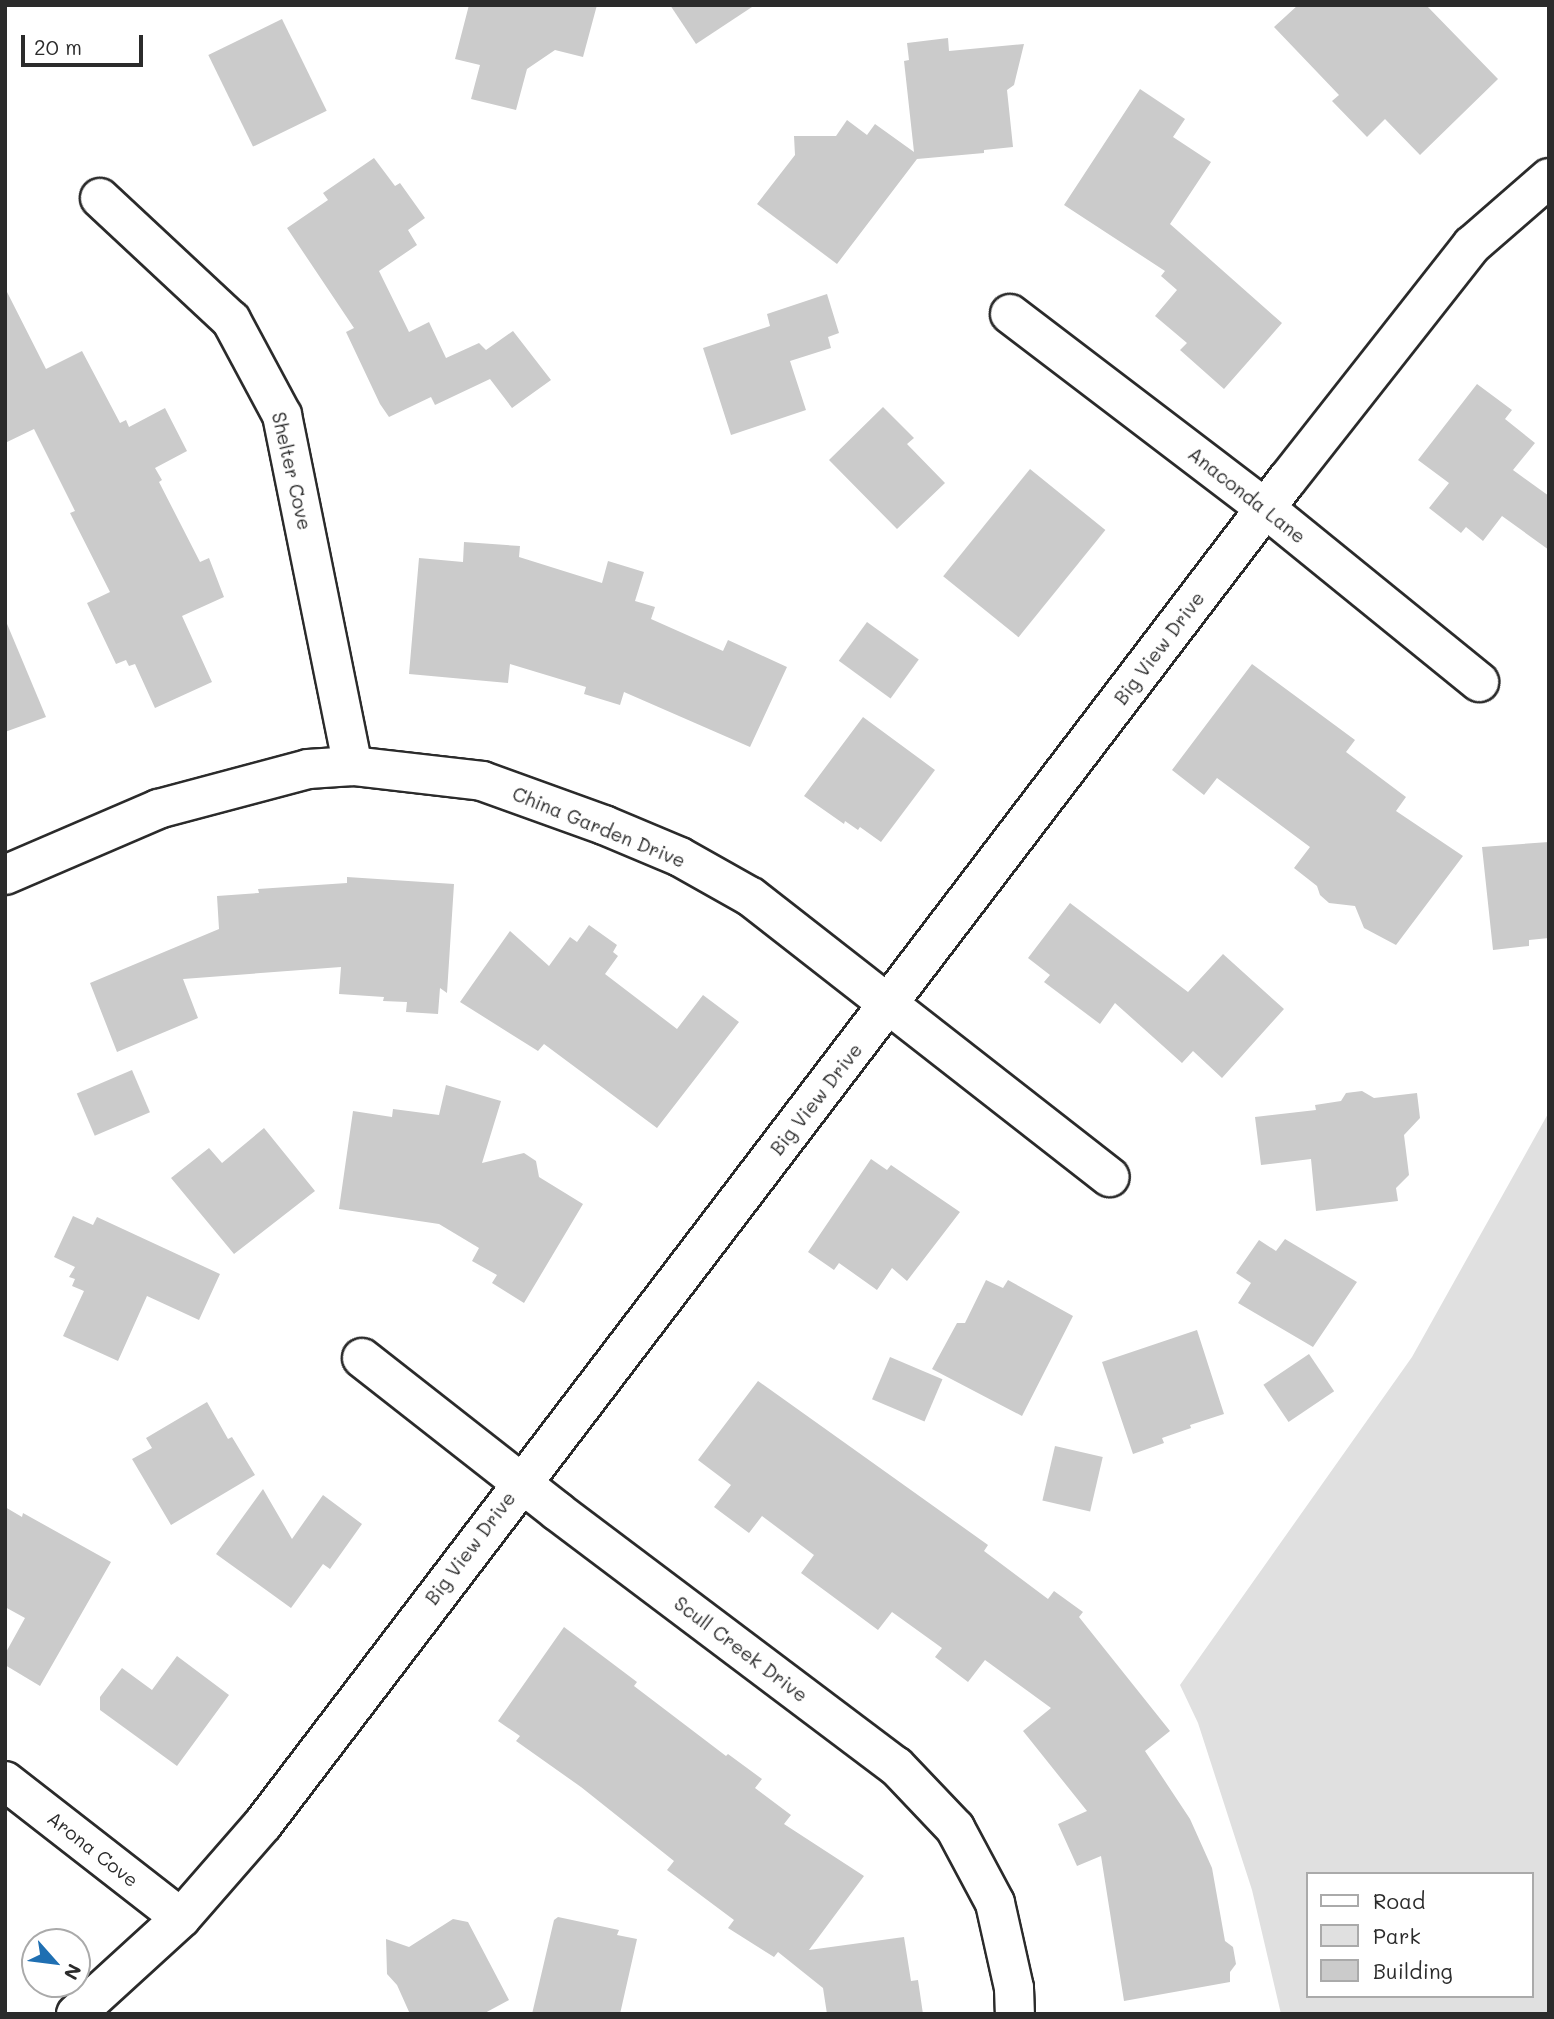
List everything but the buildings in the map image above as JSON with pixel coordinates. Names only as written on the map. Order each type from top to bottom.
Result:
[{"type":"street","name":"Big View Drive","points":[[76,2014],[181,1917],[263,1824],[520,1482],[888,1006],[1265,508],[1472,245],[1549,178]]},
{"type":"street","name":"Shelter Cove","points":[[100,198],[231,320],[282,415],[353,766]]},
{"type":"street","name":"Anaconda Lane","points":[[1010,314],[1265,508],[1479,682]]},
{"type":"street","name":"China Garden Drive","points":[[5,875],[158,809],[309,769],[353,766],[482,781],[604,825],[680,857],[751,897],[1110,1177]]},
{"type":"street","name":"Scull Creek Drive","points":[[362,1358],[520,1482],[896,1766],[955,1828],[995,1902],[1014,1988],[1015,2014]]},
{"type":"street","name":"Arona Cove","points":[[5,1781],[181,1917]]},
{"type":"green space","points":[[1549,1112],[1549,2014],[1281,2014],[1252,1890],[1198,1723],[1180,1685],[1412,1357]]}]
